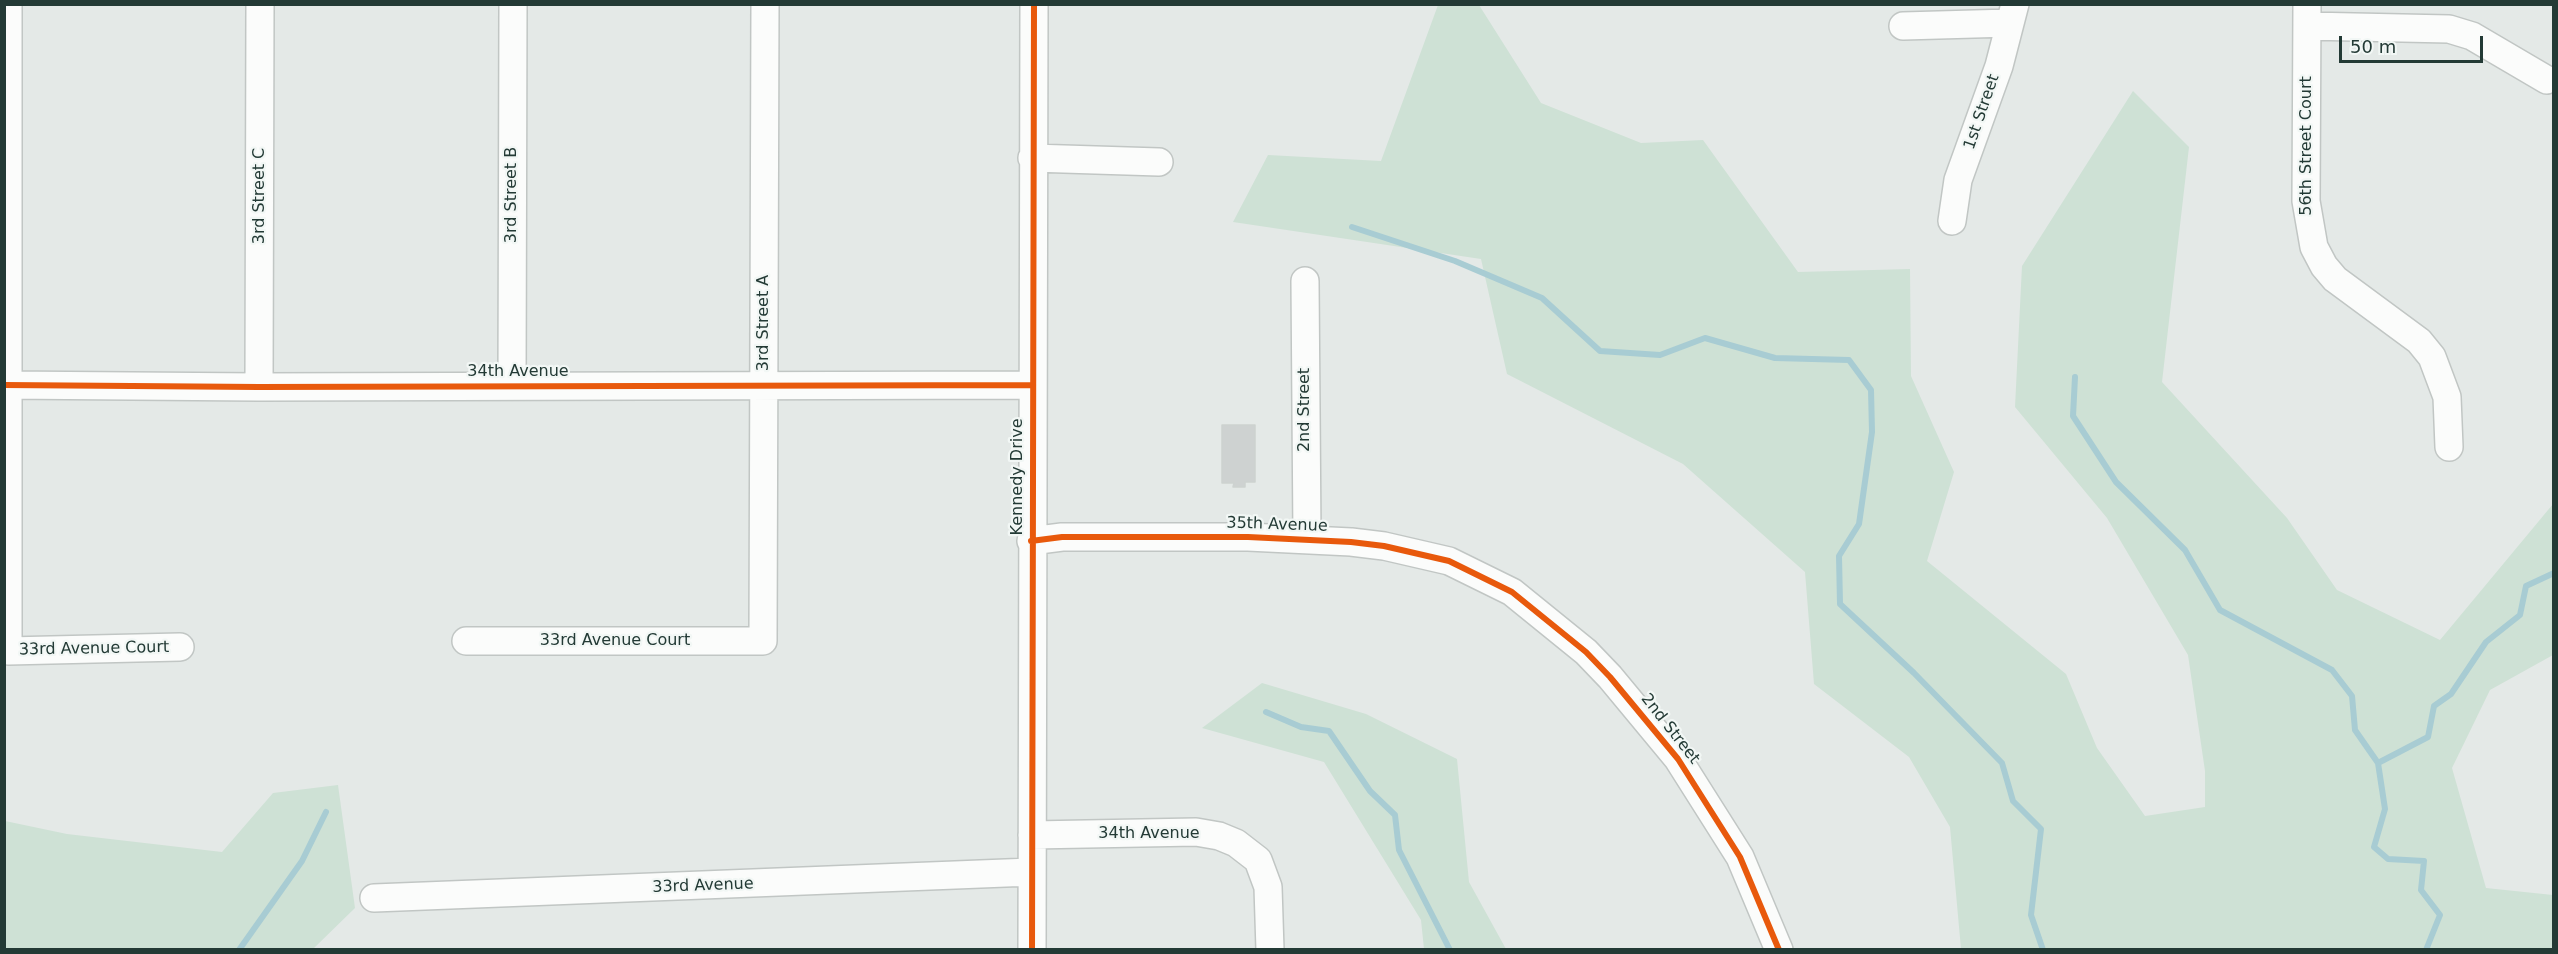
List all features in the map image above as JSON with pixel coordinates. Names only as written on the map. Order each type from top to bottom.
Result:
[{"type":"street","points":[[6,385],[8,4]]},
{"type":"street","name":"3rd Street C","points":[[259,387],[260,4]]},
{"type":"street","name":"3rd Street B","points":[[512,386],[513,4]]},
{"type":"street","name":"3rd Street A","points":[[763,641],[765,4]]},
{"type":"street","name":"Kennedy Drive","points":[[1032,950],[1031,541],[1034,4]]},
{"type":"street","points":[[1903,26],[2013,14]]},
{"type":"street","name":"1st Street","points":[[1952,220],[1958,180],[1999,66],[2013,14]]},
{"type":"street","points":[[2307,15],[2449,29],[2472,36],[2547,80]]},
{"type":"street","name":"56th Street Court","points":[[2307,15],[2306,201],[2308,225],[2314,247],[2324,266],[2335,279],[2419,341],[2432,357],[2447,397],[2450,447]]},
{"type":"street","points":[[1032,158],[1159,162]]},
{"type":"street","name":"2nd Street","points":[[1305,281],[1307,538]]},
{"type":"street","name":"34th Avenue","points":[[6,385],[259,387],[1032,385]]},
{"type":"street","name":"33rd Avenue Court","points":[[6,385],[9,651],[180,647]]},
{"type":"street","name":"35th Avenue","points":[[1031,541],[1062,537],[1307,538],[1384,546],[1423,554],[1479,574],[1512,592]]},
{"type":"street","name":"2nd Street","points":[[1512,592],[1594,660],[1678,759],[1740,857],[1779,950]]},
{"type":"street","name":"33rd Avenue Court","points":[[466,641],[763,641]]},
{"type":"street","name":"34th Avenue","points":[[1032,835],[1196,832],[1219,836],[1236,843],[1258,860],[1268,887],[1270,950]]},
{"type":"street","name":"33rd Avenue","points":[[374,898],[1031,873]]},
{"type":"green space","points":[[1438,5],[1479,5],[1541,103],[1641,143],[1703,140],[1798,272],[1910,269],[1911,376],[1954,472],[1927,561],[2066,674],[2097,748],[2145,816],[2205,807],[2205,771],[2188,655],[2107,518],[2015,407],[2022,266],[2133,91],[2189,147],[2162,382],[2287,518],[2337,590],[2440,640],[2553,504],[2553,655],[2490,690],[2452,768],[2486,888],[2553,895],[2553,949],[1961,949],[1950,827],[1909,757],[1814,684],[1805,572],[1683,464],[1507,374],[1481,259],[1233,222],[1268,155],[1381,161]]},
{"type":"green space","points":[[1262,683],[1366,714],[1457,759],[1469,882],[1506,949],[1424,949],[1421,920],[1324,762],[1202,728]]},
{"type":"green space","points":[[338,785],[355,908],[313,949],[5,949],[5,821],[67,834],[222,852],[273,793]]},
{"type":"building","points":[[1222,425],[1255,425],[1255,482],[1245,482],[1245,487],[1233,487],[1234,483],[1222,483]]},
{"type":"waterway","points":[[1352,227],[1455,261],[1542,298],[1600,351],[1660,355],[1705,338],[1775,358],[1849,360],[1871,390],[1872,432],[1859,524],[1839,556],[1840,604],[1914,673],[2002,763],[2013,801],[2041,829],[2031,915],[2043,950]]},
{"type":"waterway","points":[[2075,377],[2073,416],[2116,482],[2185,550],[2220,610],[2332,670],[2352,696],[2355,730],[2378,763]]},
{"type":"waterway","points":[[2426,950],[2440,915],[2421,890],[2424,861],[2388,859],[2374,847],[2385,809],[2378,763],[2428,737],[2434,706],[2451,694],[2486,642],[2520,615],[2526,586],[2554,573]]},
{"type":"waterway","points":[[1266,712],[1301,727],[1329,731],[1370,791],[1395,815],[1399,850],[1450,950]]},
{"type":"waterway","points":[[239,950],[302,861],[326,812]]},
{"type":"cycle path","points":[[1032,950],[1034,4]]},
{"type":"cycle path","points":[[4,385],[259,387],[1032,385]]},
{"type":"cycle path","points":[[1031,541],[1062,537],[1248,537],[1351,542],[1384,546],[1449,561],[1512,592],[1586,652],[1610,677],[1678,759],[1740,857],[1779,950]]}]
